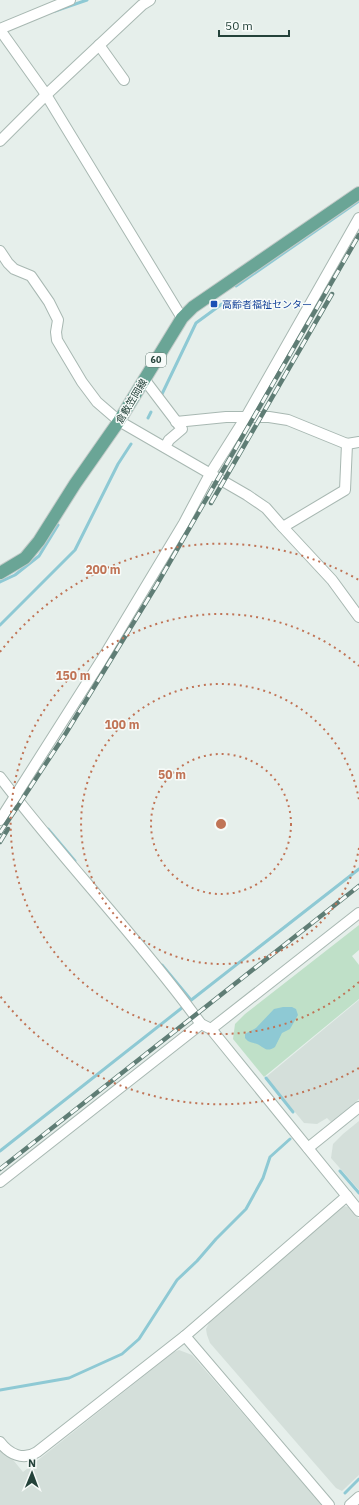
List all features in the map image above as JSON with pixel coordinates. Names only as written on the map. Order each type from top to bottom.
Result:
[{"type":"main road","name":"倉敷笠岡線","points":[[0,573],[25,558],[39,541],[75,484],[119,421],[182,318],[193,307],[359,193]]},
{"type":"street","points":[[70,0],[2,32],[46,95],[182,318]]},
{"type":"street","points":[[0,141],[99,45],[142,5],[150,0]]},
{"type":"street","points":[[99,45],[124,80]]},
{"type":"street","points":[[0,820],[101,661],[184,523],[210,474],[246,417],[359,218]]},
{"type":"street","points":[[0,251],[14,269],[31,276],[49,302],[58,320],[56,332],[57,340],[72,368],[97,402],[119,421],[247,495],[266,508],[332,580],[359,617]]},
{"type":"street","points":[[144,379],[182,429],[169,440],[165,447]]},
{"type":"street","points":[[176,422],[205,418],[269,416],[288,420],[347,444],[359,442]]},
{"type":"street","points":[[283,527],[345,490],[347,444]]},
{"type":"street","points":[[0,776],[50,841],[125,927],[201,1024],[210,1030],[359,1211]]},
{"type":"street","points":[[210,1030],[359,913]]},
{"type":"street","points":[[0,1182],[201,1024]]},
{"type":"street","points":[[308,1148],[359,1107]]},
{"type":"street","points":[[0,1442],[7,1450],[17,1455],[28,1456],[33,1454],[185,1336],[347,1196]]},
{"type":"street","points":[[185,1336],[329,1505]]},
{"type":"street","points":[[350,1505],[359,1497]]},
{"type":"shaded area","points":[[359,1000],[359,1099],[331,1122],[327,1118],[317,1124],[304,1123],[266,1077]]},
{"type":"shaded area","points":[[359,1121],[359,1190],[331,1158],[333,1144]]},
{"type":"shaded area","points":[[343,1206],[350,1207],[359,1219],[359,1475],[342,1491],[336,1488],[210,1343],[206,1329],[212,1317]]},
{"type":"shaded area","points":[[179,1350],[192,1355],[322,1505],[0,1505],[0,1444],[23,1472],[174,1352]]},
{"type":"green space","points":[[359,925],[359,950],[352,956],[359,965],[359,999],[264,1077],[233,1039],[235,1024],[245,1014]]},
{"type":"water","points":[[292,1007],[296,1009],[298,1015],[290,1029],[282,1033],[275,1047],[272,1049],[265,1049],[257,1044],[249,1042],[245,1038],[245,1034],[256,1028],[274,1009]]},
{"type":"waterway","points":[[55,11],[87,0]]},
{"type":"waterway","points":[[236,286],[359,201]]},
{"type":"waterway","points":[[162,394],[196,323],[226,301]]},
{"type":"waterway","points":[[148,418],[151,412]]},
{"type":"waterway","points":[[0,625],[75,550],[118,464],[131,444]]},
{"type":"waterway","points":[[0,582],[15,575],[39,556],[58,525]]},
{"type":"waterway","points":[[48,829],[75,861]]},
{"type":"waterway","points":[[190,1001],[359,869]]},
{"type":"waterway","points":[[162,965],[191,1000]]},
{"type":"waterway","points":[[0,1151],[183,1007]]},
{"type":"waterway","points":[[266,1078],[293,1112]]},
{"type":"waterway","points":[[0,1390],[69,1378],[122,1354],[139,1339],[177,1280],[246,1209],[263,1178],[270,1157],[290,1139]]},
{"type":"waterway","points":[[340,1171],[359,1193]]},
{"type":"waterway","points":[[345,1493],[359,1479]]},
{"type":"railway","points":[[0,833],[66,733],[156,586],[359,235]]},
{"type":"railway","points":[[211,503],[332,294]]},
{"type":"railway","points":[[0,842],[8,829]]},
{"type":"railway","points":[[0,1169],[359,886]]},
{"type":"place","name":"高齢者福祉センター","points":[[214,304]]}]
